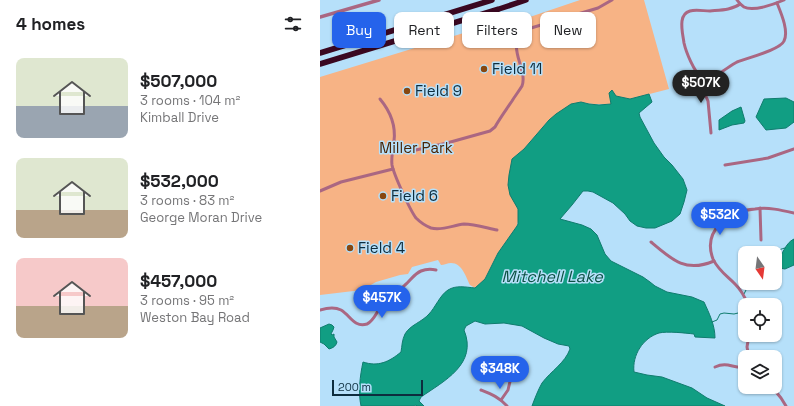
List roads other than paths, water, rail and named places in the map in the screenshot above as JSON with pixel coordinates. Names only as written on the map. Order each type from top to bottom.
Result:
[{"type":"highway","points":[[386,33],[492,0]]},
{"type":"highway","points":[[386,44],[526,0]]},
{"type":"highway","points":[[320,49],[332,46]]},
{"type":"highway","points":[[320,52],[334,48]]},
{"type":"highway","points":[[320,64],[374,48]]},
{"type":"highway","points":[[320,68],[376,48]]},
{"type":"street","points":[[320,17],[379,0]]},
{"type":"street","points":[[393,147],[416,150],[490,131],[495,127],[522,86],[523,78],[516,46],[522,33],[531,28],[598,8],[612,0]]},
{"type":"street","points":[[738,0],[740,4],[750,8],[765,6],[784,0]]},
{"type":"street","points":[[740,4],[733,8],[710,11],[693,10],[689,11],[683,17],[682,25],[686,49],[697,73],[702,78],[712,78],[734,64],[777,48],[783,44],[786,37],[785,28],[777,3]]},
{"type":"street","points":[[702,78],[700,85],[708,101],[710,133]]},
{"type":"street","points":[[380,99],[387,107],[392,120],[394,132],[392,156],[393,169],[417,219],[423,224],[436,229],[444,229],[466,224],[497,230]]},
{"type":"street","points":[[725,165],[768,158],[794,149]]},
{"type":"street","points":[[320,191],[341,182],[393,169]]},
{"type":"street","points":[[760,208],[761,240]]},
{"type":"street","points":[[745,298],[736,285],[720,271],[714,261],[711,243],[717,226],[737,212],[746,210],[760,208],[794,213]]},
{"type":"street","points":[[651,242],[672,259],[687,265],[700,266],[714,261]]},
{"type":"street","points":[[320,310],[330,308],[338,309],[345,313],[354,322],[367,324],[374,318],[386,300],[416,274],[426,269],[436,270]]},
{"type":"street","points":[[715,367],[729,364],[738,367]]},
{"type":"street","points":[[501,400],[508,390],[513,368]]},
{"type":"street","points":[[481,390],[491,393],[507,406]]},
{"type":"street","points":[[778,394],[786,406]]},
{"type":"water","name":"Mitchell Lake","points":[[612,90],[616,96],[630,99],[649,94],[652,102],[639,113],[640,117],[654,143],[683,179],[687,190],[680,214],[672,221],[655,228],[637,226],[630,221],[613,203],[593,192],[583,191],[560,219],[591,229],[597,235],[605,254],[611,261],[643,277],[655,286],[667,292],[692,297],[704,302],[713,324],[715,338],[695,337],[694,334],[671,332],[662,332],[653,335],[640,348],[635,359],[634,372],[662,377],[692,388],[707,398],[725,406],[532,406],[542,383],[565,359],[570,349],[569,346],[558,344],[522,326],[504,323],[485,324],[475,321],[466,326],[464,330],[467,342],[463,362],[448,378],[421,397],[419,401],[424,406],[361,406],[360,384],[363,362],[378,364],[397,356],[401,352],[403,338],[407,331],[429,314],[445,292],[451,288],[457,287],[475,288],[485,279],[498,253],[518,224],[518,209],[510,195],[508,185],[512,159],[524,149],[556,114],[571,104],[581,102],[599,105],[611,104],[609,93]]},
{"type":"water","points":[[786,98],[794,102],[794,122],[786,128],[766,130],[756,117],[764,99]]},
{"type":"water","points":[[741,107],[745,121],[744,123],[732,125],[719,130],[719,120]]},
{"type":"water","points":[[794,239],[794,265],[785,269],[782,268],[782,253]]},
{"type":"water","points":[[329,324],[334,327],[331,334],[334,334],[337,342],[334,347],[329,349],[320,342],[320,328]]},
{"type":"waterway","points":[[744,294],[746,290]]},
{"type":"waterway","points":[[712,322],[717,320],[720,314],[738,313]]},
{"type":"place","name":"Field 11","points":[[484,69]]},
{"type":"place","name":"Field 9","points":[[407,91]]},
{"type":"place","name":"Field 6","points":[[383,196]]},
{"type":"place","name":"Field 4","points":[[350,248]]},
{"type":"park label","name":"Miller Park","points":[[416,148]]}]
